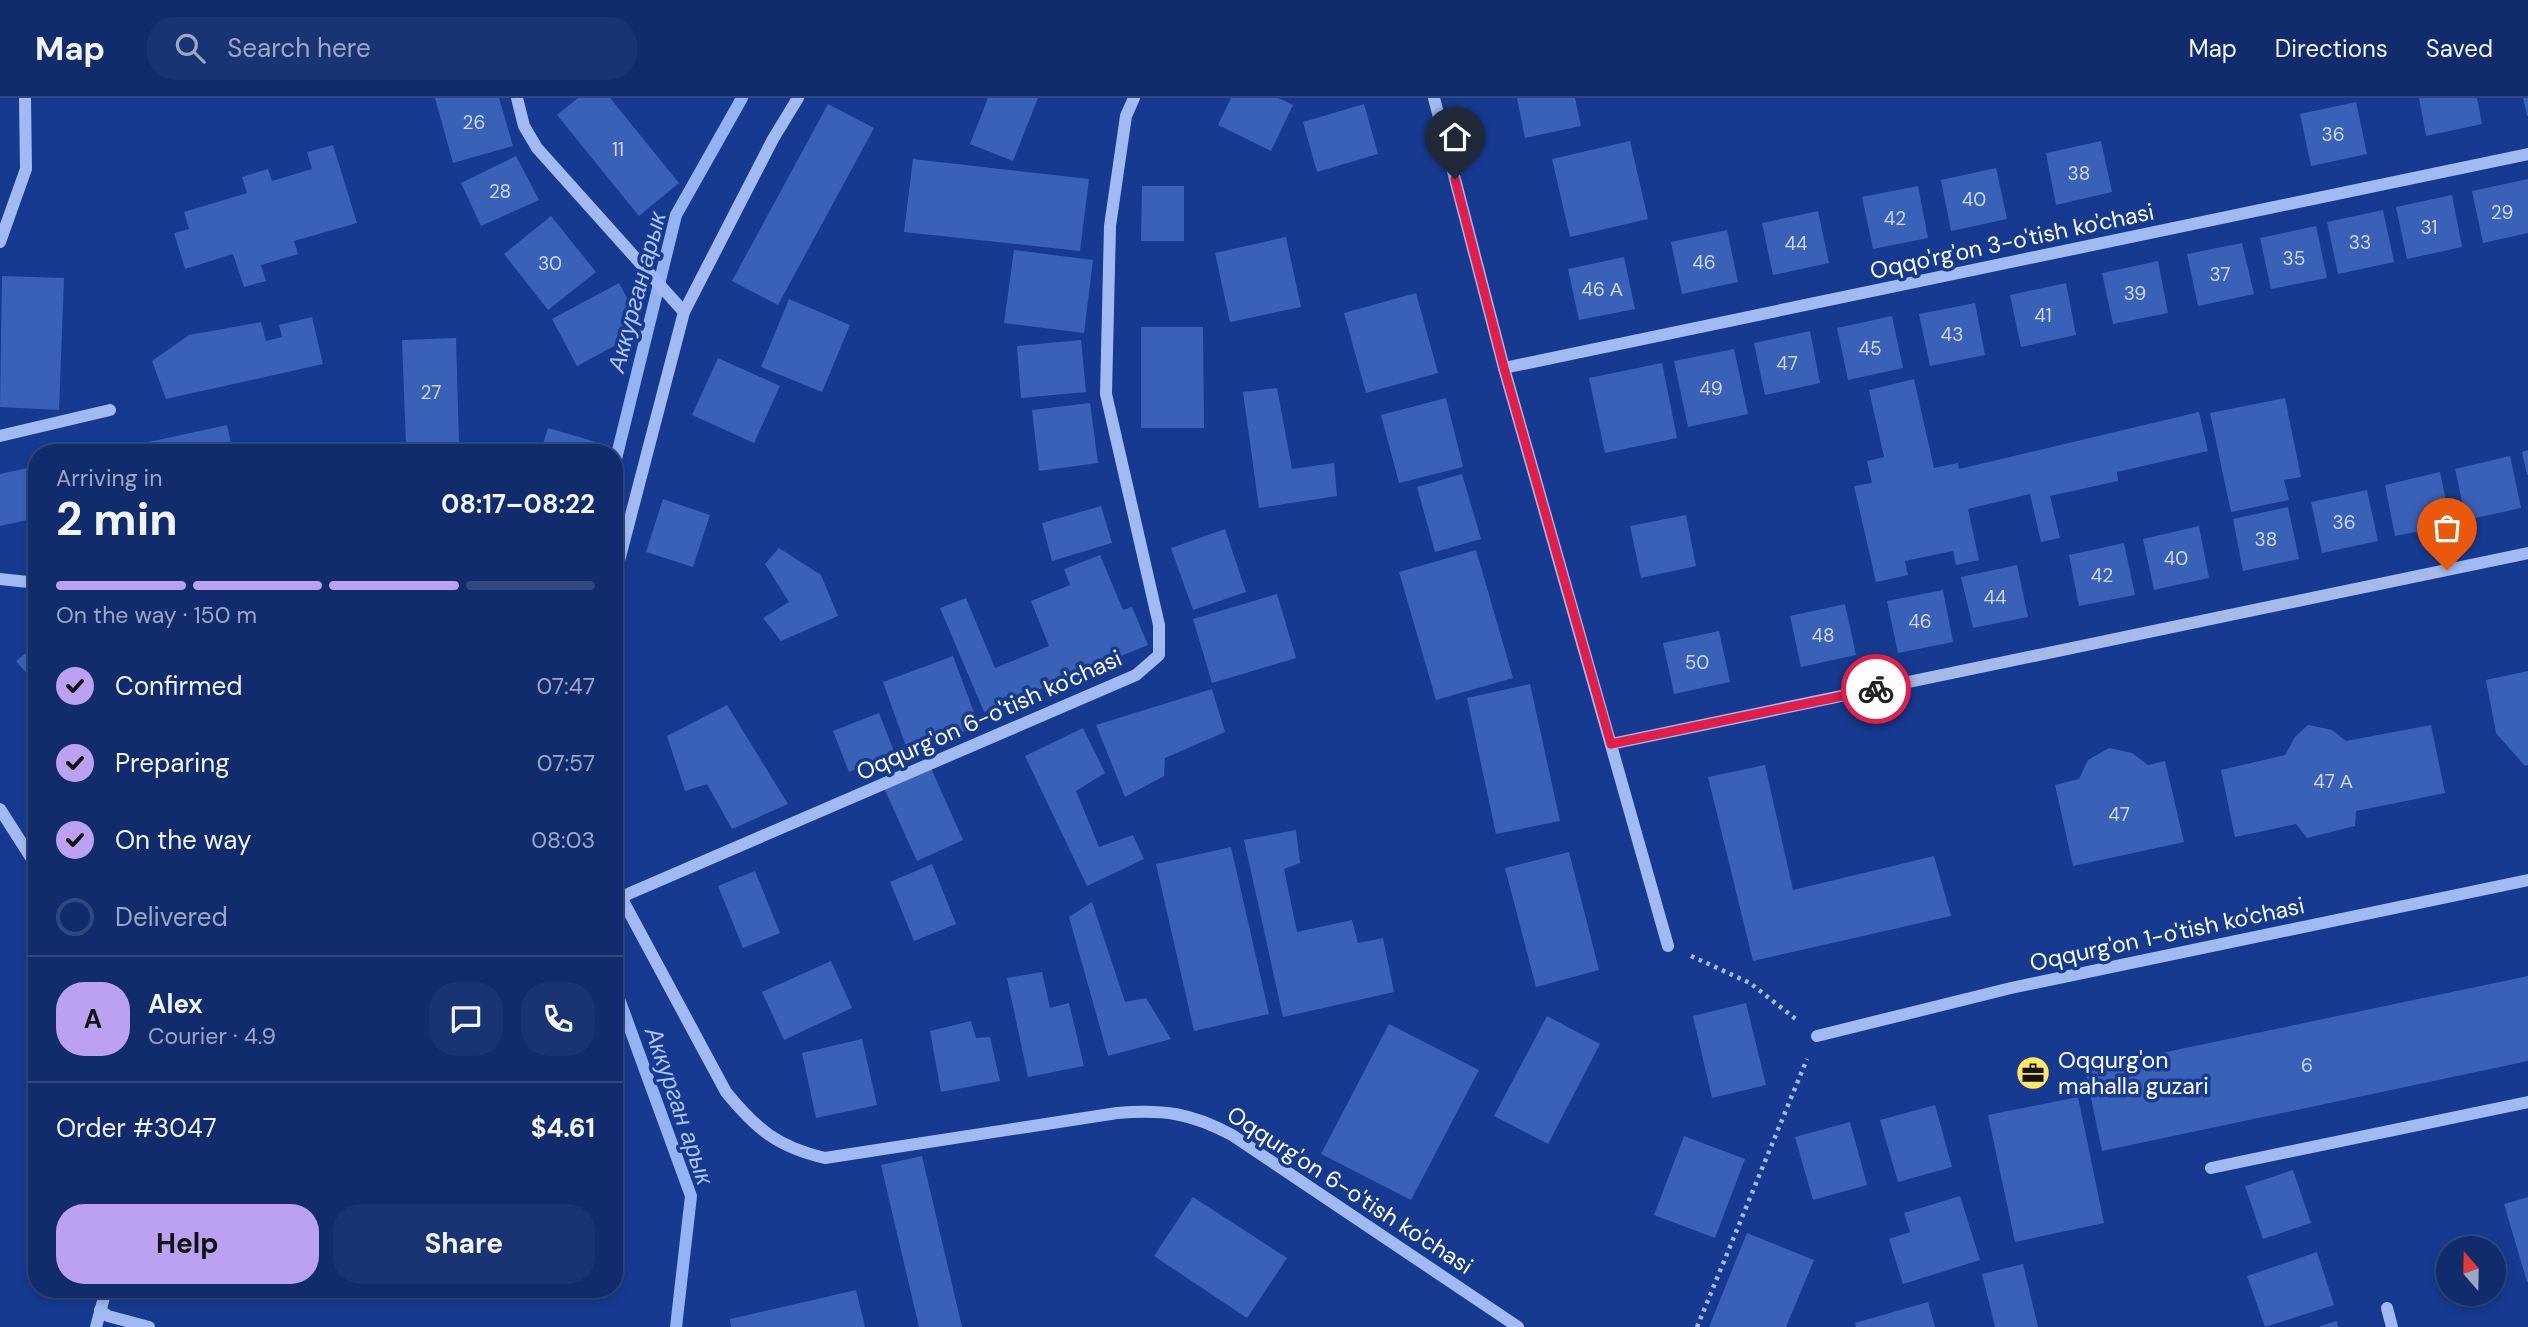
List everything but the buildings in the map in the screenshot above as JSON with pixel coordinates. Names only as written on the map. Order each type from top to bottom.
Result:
[{"type":"street","points":[[0,242],[26,169],[25,98]]},
{"type":"street","points":[[517,98],[524,126],[537,148],[684,312]]},
{"type":"street","points":[[623,546],[684,312],[773,139],[798,98]]},
{"type":"street","name":"Oqqurg'on 6-o'tish ko'chasi","points":[[623,896],[1136,675],[1159,655],[1159,625],[1106,394],[1110,226],[1126,116],[1134,98]]},
{"type":"street","points":[[1434,98],[1504,368],[1668,946]]},
{"type":"street","name":"Oqqo'rg'on 3-o'tish ko'chasi","points":[[1504,368],[2528,154]]},
{"type":"street","points":[[0,436],[110,410]]},
{"type":"street","points":[[1611,744],[2528,553]]},
{"type":"street","points":[[0,579],[28,582]]},
{"type":"street","points":[[0,809],[28,853]]},
{"type":"street","name":"Oqqurg'on 1-o'tish ko'chasi","points":[[1817,1036],[2011,988],[2528,880]]},
{"type":"street","name":"Oqqurg'on 6-o'tish ko'chasi","points":[[623,901],[726,1092],[746,1117],[771,1138],[796,1152],[825,1158],[1117,1113],[1177,1112],[1208,1122],[1232,1135],[1518,1327]]},
{"type":"street","points":[[2211,1168],[2528,1102]]},
{"type":"street","points":[[96,1327],[104,1298]]},
{"type":"street","points":[[2387,1308],[2392,1327]]},
{"type":"street","points":[[100,1310],[108,1316],[149,1327]]},
{"type":"path","points":[[1668,946],[1750,984],[1817,1036],[1697,1327]]},
{"type":"waterway","name":"Аккурган арык","points":[[620,444],[676,215],[742,98]]},
{"type":"waterway","name":"Аккурган арык","points":[[623,1010],[691,1196],[676,1327]]},
{"type":"way so far","points":[[1876,689],[2447,570]]},
{"type":"place","name":"Oqqurg'on mahalla guzari","points":[[2033,1073]]},
{"type":"route","points":[[1455,179],[1504,368],[1611,744],[1876,689]]}]
